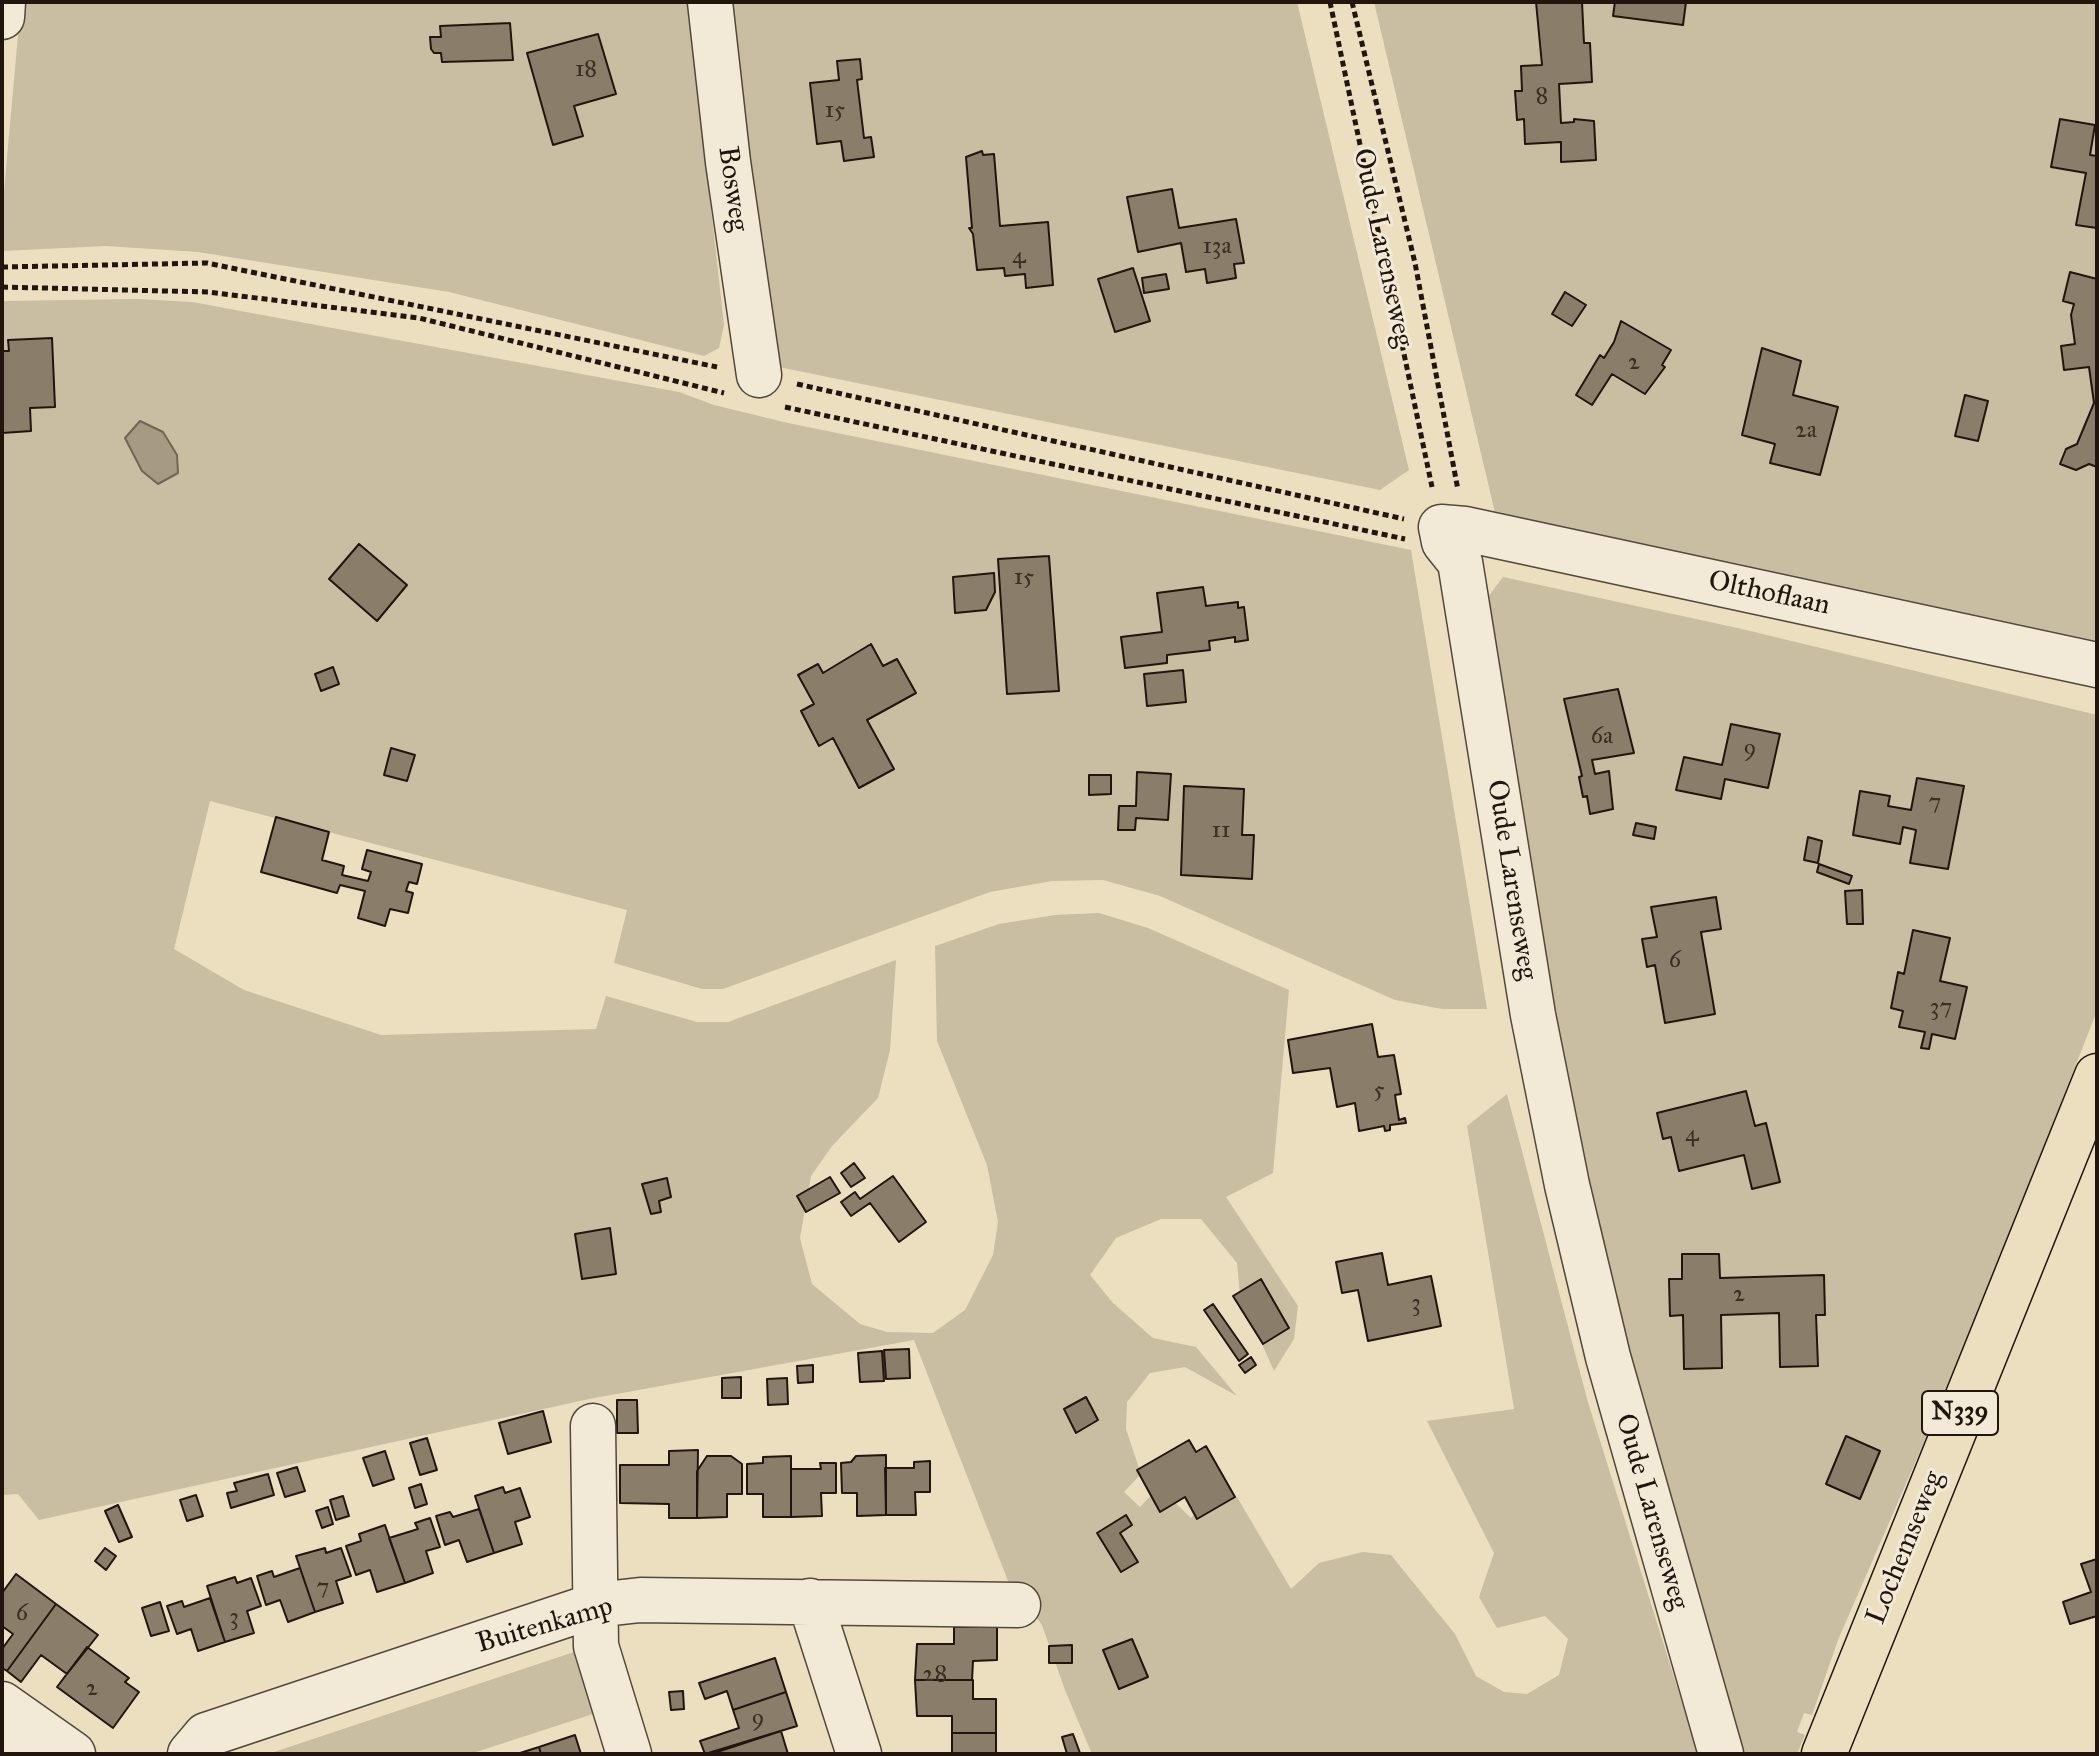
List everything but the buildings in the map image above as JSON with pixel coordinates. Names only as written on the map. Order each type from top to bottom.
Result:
[{"type":"main road","name":"Lochemseweg","points":[[1824,1754],[2097,1076]]},
{"type":"street","points":[[2,17],[3,2]]},
{"type":"street","name":"Bosweg","points":[[710,2],[728,162],[759,375]]},
{"type":"street","name":"Olthoflaan","points":[[1453,528],[2097,665]]},
{"type":"street","name":"Oude Larenseweg","points":[[1453,528],[1444,542],[1460,562],[1533,1015],[1567,1185],[1608,1357],[1721,1754]]},
{"type":"street","points":[[593,1426],[596,1646],[629,1754]]},
{"type":"street","name":"Buitenkamp","points":[[190,1754],[206,1735],[596,1605],[640,1600],[1018,1605]]},
{"type":"street","points":[[810,1601],[859,1754]]},
{"type":"street","points":[[10,1727],[73,1754]]},
{"type":"path","name":"Oude Larenseweg","points":[[1330,2],[1453,528]]},
{"type":"path","name":"Oude Larenseweg","points":[[1352,2],[1415,263],[1453,528]]},
{"type":"shaded area","points":[[21,2],[688,2],[724,325],[719,348],[704,356],[449,292],[198,252],[106,246],[2,251],[2,213]]},
{"type":"shaded area","points":[[732,2],[1297,2],[1409,470],[1380,490],[774,366]]},
{"type":"shaded area","points":[[1374,2],[2097,2],[2097,652],[1497,521]]},
{"type":"shaded area","points":[[138,299],[192,302],[679,392],[714,405],[788,423],[1411,550],[1487,1009],[1442,1009],[1395,1000],[1160,896],[1103,880],[1052,881],[990,892],[723,989],[702,989],[614,963],[627,910],[210,801],[174,949],[244,990],[381,1035],[596,1029],[606,996],[697,1022],[728,1022],[896,960],[890,1050],[878,1098],[832,1146],[811,1176],[800,1238],[812,1284],[860,1324],[887,1332],[933,1333],[965,1310],[993,1255],[998,1222],[987,1165],[937,1041],[935,946],[999,924],[1055,915],[1099,913],[1148,928],[1289,990],[1273,1173],[1226,1197],[1298,1306],[1294,1339],[1274,1371],[1240,1295],[1237,1263],[1201,1219],[1161,1219],[1116,1238],[1090,1275],[1113,1303],[1153,1338],[1196,1347],[1237,1396],[1185,1367],[1150,1373],[1127,1402],[1126,1429],[1141,1474],[1124,1492],[1140,1507],[1159,1487],[1191,1518],[1206,1502],[1237,1497],[1291,1589],[1319,1563],[1363,1552],[1391,1555],[1455,1634],[1476,1676],[1504,1692],[1527,1694],[1559,1675],[1568,1639],[1545,1616],[1497,1628],[1479,1597],[1494,1553],[1427,1421],[1514,1409],[1467,1126],[1507,1094],[1587,1399],[1698,1754],[1092,1754],[1042,1625],[1008,1581],[914,1340],[589,1399],[39,1520],[18,1494],[2,1495],[2,301]]},
{"type":"shaded area","points":[[140,421],[163,432],[177,455],[178,473],[158,484],[142,471],[125,438]]},
{"type":"shaded area","points":[[1503,577],[1742,629],[2097,715],[2097,1011],[1955,1371],[1838,1640],[1812,1715],[1804,1713],[1797,1732],[1805,1735],[1797,1754],[1736,1754],[1721,1712],[1557,1076],[1481,606]]},
{"type":"shaded area","points":[[574,1652],[593,1714],[470,1754],[268,1754]]}]
